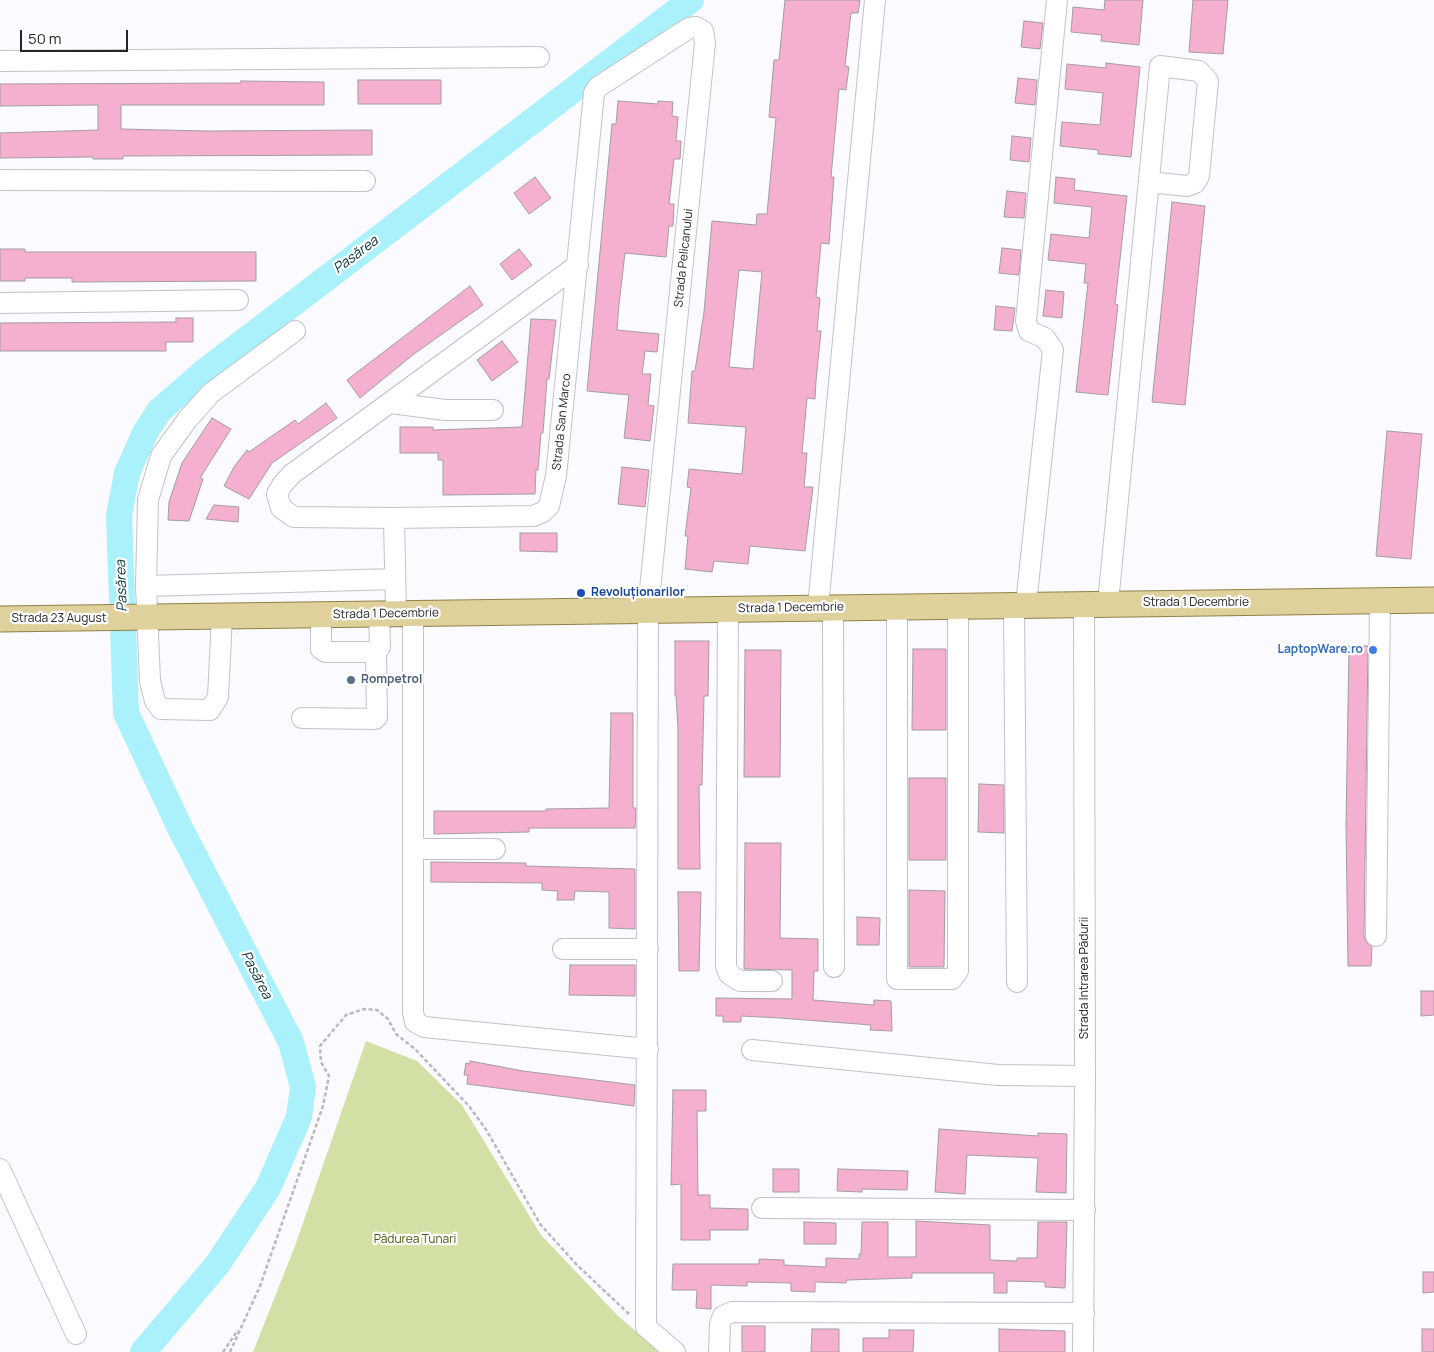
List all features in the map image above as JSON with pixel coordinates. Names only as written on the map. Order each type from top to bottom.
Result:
[{"type":"main road","name":"Strada 1 Decembrie","points":[[148,618],[1020,604],[1434,600]]},
{"type":"main road","name":"Strada 23 August","points":[[0,619],[148,618]]},
{"type":"street","points":[[834,967],[825,607],[875,0]]},
{"type":"street","points":[[1017,982],[1020,604],[1054,350],[1045,338],[1029,331],[1026,321],[1057,0]]},
{"type":"street","name":"Strada Pelicanului","points":[[598,87],[689,28],[696,27],[703,31],[705,43],[648,610]]},
{"type":"street","points":[[0,61],[539,57]]},
{"type":"street","name":"Strada Intrarea Pădurii","points":[[1083,1352],[1085,1076],[1096,603],[1134,316],[1160,66],[1199,71],[1208,81],[1199,176],[1195,183],[1187,186],[1149,182]]},
{"type":"street","name":"Strada San Marco","points":[[394,518],[532,516],[543,512],[549,506],[556,476],[593,101],[598,87]]},
{"type":"street","points":[[0,180],[366,181]]},
{"type":"street","points":[[578,264],[292,474],[277,494],[281,508],[294,517],[394,518],[396,614],[413,849],[413,1012],[415,1022],[424,1027],[648,1049]]},
{"type":"street","points":[[0,303],[238,300]]},
{"type":"street","points":[[222,616],[218,697],[210,710],[176,711],[161,709],[155,701],[150,681],[146,586],[148,500],[161,456],[187,420],[211,393],[295,331]]},
{"type":"street","points":[[391,403],[445,410],[493,410]]},
{"type":"street","points":[[146,586],[395,579]]},
{"type":"street","points":[[1376,936],[1380,601]]},
{"type":"street","points":[[897,606],[897,979],[952,979],[958,971],[958,606]]},
{"type":"street","points":[[728,609],[726,966],[729,974],[740,981],[772,981]]},
{"type":"street","points":[[648,610],[646,1326],[676,1352]]},
{"type":"street","points":[[302,718],[375,719],[377,717],[376,652],[396,614]]},
{"type":"street","points":[[321,615],[321,649],[326,652],[376,652]]},
{"type":"street","points":[[413,849],[495,849]]},
{"type":"street","points":[[563,949],[648,949]]},
{"type":"street","points":[[752,1050],[998,1075],[1085,1076]]},
{"type":"street","points":[[0,1169],[76,1334]]},
{"type":"street","points":[[762,1208],[1085,1210]]},
{"type":"street","points":[[719,1352],[720,1324],[724,1316],[732,1312],[1084,1313]]},
{"type":"path","points":[[230,1352],[260,1286],[323,1106],[330,1076],[321,1062],[320,1046],[346,1015],[364,1009],[377,1010],[388,1019],[396,1034],[415,1049],[469,1106],[487,1131],[525,1202],[551,1238],[598,1287],[646,1326]]},
{"type":"path","points":[[223,1352],[243,1323]]},
{"type":"green space","name":"Pădurea Tunari","points":[[366,1041],[417,1061],[462,1105],[541,1235],[618,1316],[660,1352],[253,1352],[295,1246]]},
{"type":"building","points":[[785,0],[860,0],[858,13],[851,13],[845,66],[849,67],[846,90],[839,89],[831,177],[834,177],[829,244],[821,243],[816,297],[820,298],[817,331],[821,331],[815,399],[807,398],[802,453],[807,453],[804,487],[813,487],[805,551],[750,546],[748,564],[714,561],[712,572],[685,569],[688,536],[685,536],[691,488],[687,487],[689,469],[742,474],[746,427],[688,423],[692,371],[695,371],[704,312],[712,221],[756,225],[757,214],[767,214],[776,118],[769,117],[774,60],[779,60]],"holes":[[[739,270],[762,272],[753,369],[729,367]]]},
{"type":"building","points":[[1105,0],[1143,0],[1139,45],[1101,41],[1102,35],[1071,32],[1073,7],[1104,10]]},
{"type":"building","points":[[1193,0],[1228,0],[1223,54],[1189,52]]},
{"type":"building","points":[[1024,21],[1043,23],[1040,49],[1021,47]]},
{"type":"building","points":[[1106,63],[1140,67],[1131,157],[1098,154],[1098,150],[1060,146],[1062,122],[1100,125],[1103,93],[1065,89],[1067,64],[1106,68]]},
{"type":"building","points":[[1018,78],[1037,80],[1035,105],[1015,103]]},
{"type":"building","points":[[358,80],[441,80],[441,104],[358,104]]},
{"type":"building","points":[[241,81],[324,82],[324,105],[121,105],[121,129],[207,131],[372,130],[372,155],[123,156],[123,159],[93,159],[93,157],[0,158],[0,133],[98,130],[98,105],[0,106],[0,84],[241,83]]},
{"type":"building","points":[[618,101],[658,104],[658,101],[673,102],[672,116],[678,117],[676,141],[681,141],[680,159],[674,159],[669,204],[674,204],[673,226],[669,226],[666,257],[625,253],[619,304],[617,330],[659,334],[657,352],[645,351],[642,374],[651,374],[648,405],[654,406],[650,441],[624,438],[629,395],[587,391],[612,124],[616,124]]},
{"type":"building","points":[[1012,136],[1031,138],[1029,162],[1010,160]]},
{"type":"building","points":[[535,177],[551,198],[529,214],[514,193]]},
{"type":"building","points":[[1056,177],[1075,179],[1074,190],[1127,196],[1115,304],[1118,305],[1108,395],[1076,392],[1088,283],[1084,283],[1086,264],[1048,260],[1051,234],[1089,238],[1092,207],[1054,203]]},
{"type":"building","points":[[1007,191],[1026,193],[1024,218],[1004,217]]},
{"type":"building","points":[[1172,202],[1205,206],[1185,405],[1152,402]]},
{"type":"building","points":[[1002,248],[1021,250],[1019,275],[999,273]]},
{"type":"building","points":[[0,249],[25,249],[25,252],[256,252],[256,281],[72,282],[72,278],[25,278],[25,281],[0,281]]},
{"type":"building","points":[[519,249],[532,265],[512,280],[500,264]]},
{"type":"building","points":[[470,286],[483,305],[414,354],[360,398],[347,380]]},
{"type":"building","points":[[1046,290],[1064,292],[1062,318],[1043,316]]},
{"type":"building","points":[[996,306],[1015,308],[1012,331],[994,330]]},
{"type":"building","points":[[176,318],[193,318],[193,342],[166,342],[166,351],[0,351],[0,323],[176,322]]},
{"type":"building","points":[[531,319],[556,320],[549,379],[547,379],[543,433],[541,433],[538,470],[536,470],[535,494],[443,495],[443,460],[438,460],[438,453],[400,453],[400,427],[433,427],[433,430],[522,427]]},
{"type":"building","points":[[502,341],[518,362],[492,381],[477,360]]},
{"type":"building","points":[[326,403],[337,418],[272,463],[249,499],[224,486],[234,467],[247,450],[249,452],[295,420],[298,424]]},
{"type":"building","points":[[212,418],[231,429],[200,478],[203,479],[189,521],[168,520],[169,502],[182,463]]},
{"type":"building","points":[[1387,431],[1422,434],[1411,559],[1376,556]]},
{"type":"building","points":[[622,467],[649,470],[645,507],[618,504]]},
{"type":"building","points":[[214,505],[239,507],[238,522],[206,519]]},
{"type":"building","points":[[520,533],[557,533],[557,552],[520,551]]},
{"type":"building","points":[[675,641],[709,641],[708,696],[704,696],[702,785],[699,785],[700,869],[678,869],[678,728],[675,696]]},
{"type":"building","points":[[1349,646],[1368,646],[1364,936],[1366,942],[1372,947],[1371,966],[1348,966],[1346,825]]},
{"type":"building","points":[[913,649],[946,649],[946,730],[912,730]]},
{"type":"building","points":[[745,650],[781,650],[780,777],[744,777]]},
{"type":"building","points":[[611,713],[633,713],[633,808],[636,808],[635,828],[529,828],[529,832],[434,834],[434,811],[546,811],[546,809],[609,808]]},
{"type":"building","points":[[909,778],[946,778],[946,860],[909,860]]},
{"type":"building","points":[[979,784],[1004,785],[1004,833],[978,832]]},
{"type":"building","points":[[745,843],[781,843],[780,938],[818,939],[818,971],[814,971],[813,1000],[874,1005],[874,1000],[891,1001],[892,1031],[870,1030],[871,1025],[780,1018],[741,1016],[741,1022],[723,1022],[723,1016],[716,1016],[716,998],[792,999],[792,970],[744,969]]},
{"type":"building","points":[[431,862],[526,863],[526,866],[635,869],[635,929],[609,928],[609,892],[575,891],[574,900],[557,900],[558,891],[542,890],[542,883],[431,882]]},
{"type":"building","points":[[909,890],[945,891],[944,967],[909,967]]},
{"type":"building","points":[[678,892],[701,892],[699,971],[679,971]]},
{"type":"building","points":[[857,917],[880,918],[879,945],[857,945]]},
{"type":"building","points":[[570,965],[635,965],[635,996],[569,995]]},
{"type":"building","points":[[1421,991],[1434,991],[1434,1015],[1421,1016]]},
{"type":"building","points":[[470,1061],[523,1071],[635,1085],[634,1106],[467,1084],[468,1075],[464,1075],[466,1063],[470,1064]]},
{"type":"building","points":[[673,1090],[706,1090],[706,1111],[697,1111],[698,1195],[710,1195],[710,1208],[748,1209],[748,1230],[710,1230],[710,1240],[681,1240],[681,1184],[671,1185]]},
{"type":"building","points":[[939,1129],[1038,1136],[1038,1133],[1067,1134],[1066,1193],[1036,1192],[1038,1158],[967,1155],[965,1194],[935,1192]]},
{"type":"building","points":[[773,1169],[799,1169],[799,1192],[773,1192]]},
{"type":"building","points":[[838,1169],[908,1171],[907,1190],[862,1189],[862,1192],[837,1191]]},
{"type":"building","points":[[916,1221],[990,1225],[990,1260],[1017,1261],[1017,1258],[1037,1258],[1038,1222],[1067,1222],[1065,1288],[1045,1287],[1045,1282],[1007,1281],[1007,1293],[994,1293],[994,1273],[912,1273],[912,1278],[847,1280],[846,1283],[815,1282],[815,1292],[791,1291],[791,1283],[747,1282],[747,1286],[711,1285],[711,1309],[696,1308],[697,1290],[672,1290],[673,1264],[759,1264],[759,1259],[784,1260],[784,1265],[826,1267],[826,1258],[859,1259],[859,1254],[861,1254],[862,1222],[888,1222],[888,1257],[916,1257]]},
{"type":"building","points":[[804,1222],[836,1223],[836,1244],[804,1244]]},
{"type":"building","points":[[1423,1272],[1434,1272],[1434,1292],[1423,1293]]},
{"type":"building","points":[[742,1326],[765,1326],[765,1352],[742,1352]]},
{"type":"building","points":[[812,1329],[839,1329],[839,1352],[811,1352]]},
{"type":"building","points":[[999,1329],[1065,1331],[1065,1352],[999,1352]]},
{"type":"building","points":[[1422,1329],[1434,1329],[1434,1352],[1422,1352]]},
{"type":"building","points":[[889,1330],[914,1330],[913,1352],[863,1352],[863,1338],[889,1338]]},
{"type":"waterway","name":"Pasărea","points":[[143,1352],[217,1265],[268,1188],[299,1117],[303,1087],[291,1042],[180,828],[126,713],[119,515],[127,473],[145,433],[159,411],[205,371],[691,0]]},
{"type":"place","name":"Revoluționarilor","points":[[581,593]]},
{"type":"place","name":"LaptopWare.ro","points":[[1373,650]]},
{"type":"place","name":"Rompetrol","points":[[351,680]]}]
